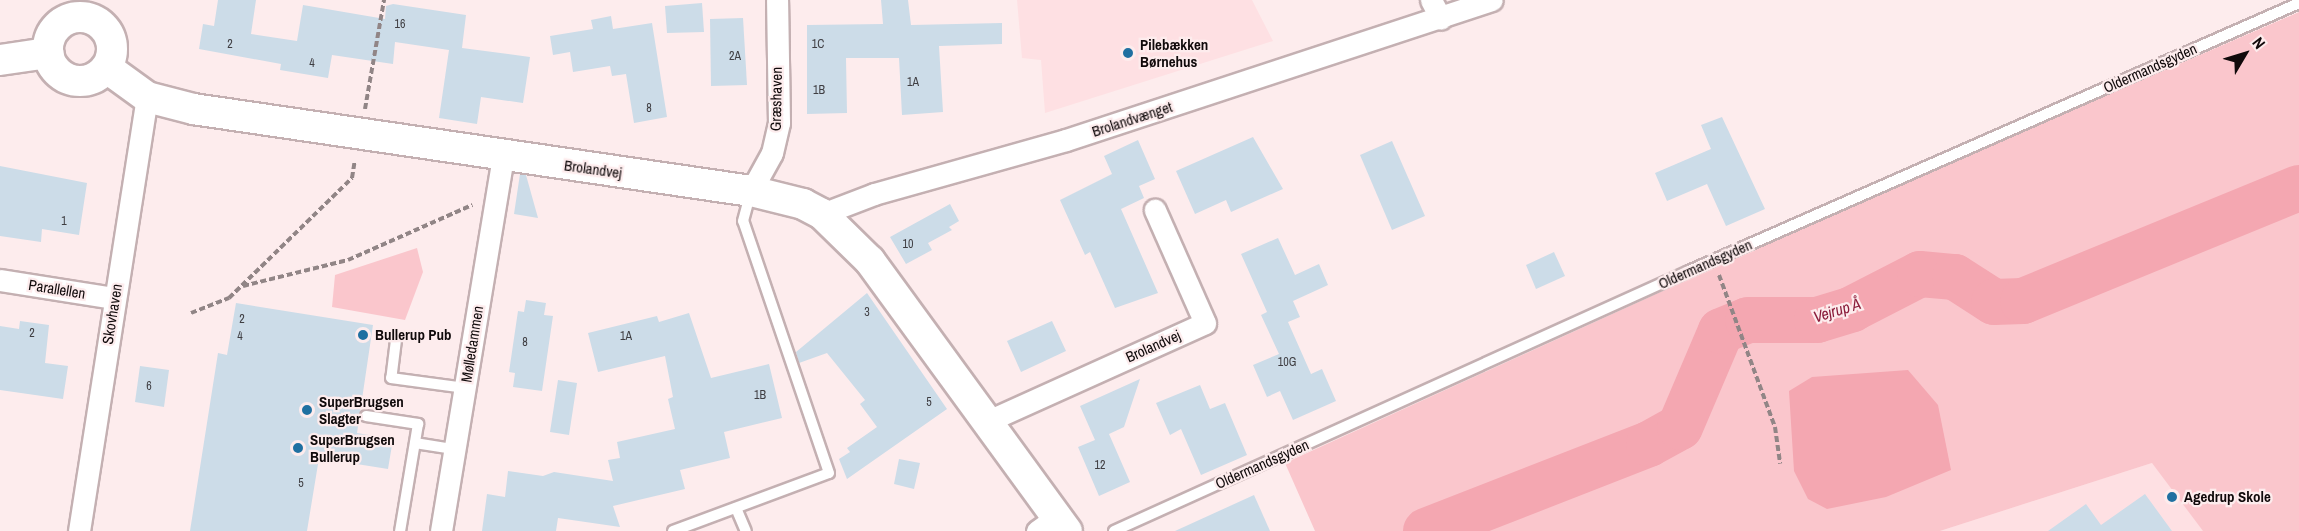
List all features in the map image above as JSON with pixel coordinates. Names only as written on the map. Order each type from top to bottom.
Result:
[{"type":"street","name":"Græshaven","points":[[751,191],[772,153],[779,123],[777,0]]},
{"type":"street","points":[[1431,0],[1441,19]]},
{"type":"street","name":"Brolandvænget","points":[[822,214],[874,194],[1065,140],[1441,19],[1492,0]]},
{"type":"street","points":[[96,9],[107,30],[113,49],[107,68],[97,77],[82,81],[68,79],[54,68],[48,53],[51,34],[62,22],[96,9]]},
{"type":"street","points":[[0,60],[48,53]]},
{"type":"street","name":"Brolandvej","points":[[107,68],[147,97],[193,109],[751,191],[803,204],[822,214],[870,261],[988,421],[1053,526]]},
{"type":"street","name":"Skovhaven","points":[[79,531],[147,97]]},
{"type":"street","name":"Mølledammen","points":[[441,531],[503,156]]},
{"type":"street","name":"Brolandvej","points":[[988,421],[1205,322],[1155,210]]},
{"type":"street","name":"Parallellen","points":[[0,280],[114,298]]},
{"type":"lane","name":"Oldermandsgyden","points":[[1114,531],[1715,260],[2299,3]]},
{"type":"lane","points":[[673,531],[829,473],[743,221],[751,191]]},
{"type":"lane","points":[[396,340],[391,378],[465,388]]},
{"type":"lane","points":[[366,416],[418,424],[400,531]]},
{"type":"lane","points":[[414,443],[454,449]]},
{"type":"lane","points":[[736,508],[746,531]]},
{"type":"path","points":[[191,313],[229,298],[352,178],[384,0]]},
{"type":"path","points":[[242,286],[348,260],[451,211],[495,202]]},
{"type":"path","points":[[1715,260],[1729,308],[1775,427],[1780,464]]},
{"type":"shaded area","name":"Pilebækken Børnehus","points":[[1017,0],[1252,0],[1273,41],[1045,113],[1041,60],[1022,58]]},
{"type":"shaded area","points":[[2299,12],[2299,531],[2203,531],[2152,463],[1940,531],[1315,531],[1285,463],[1801,228]]},
{"type":"shaded area","points":[[417,248],[423,272],[405,320],[332,307],[335,275]]},
{"type":"shaded area","points":[[1908,370],[1938,405],[1951,470],[1886,497],[1827,509],[1808,499],[1794,471],[1789,391],[1812,377]]},
{"type":"shaded area","points":[[2152,463],[2299,531],[1940,531]]},
{"type":"building","points":[[218,0],[256,0],[251,34],[297,41],[303,5],[385,19],[386,6],[393,4],[466,15],[462,48],[530,57],[523,103],[481,97],[477,124],[439,118],[449,50],[395,42],[393,64],[332,55],[328,78],[280,70],[281,64],[199,49],[203,24],[214,26]]},
{"type":"building","points":[[881,0],[908,0],[911,25],[1002,23],[1002,44],[939,46],[943,112],[902,115],[899,58],[846,58],[847,113],[807,114],[807,25],[883,24]]},
{"type":"building","points":[[702,3],[704,32],[667,33],[665,6]]},
{"type":"building","points":[[611,16],[613,29],[652,23],[667,117],[634,123],[626,74],[612,76],[610,66],[573,72],[570,52],[553,55],[550,36],[593,29],[591,20]]},
{"type":"building","points":[[743,18],[747,85],[711,86],[710,19]]},
{"type":"building","points":[[1722,117],[1765,209],[1726,226],[1707,184],[1667,201],[1655,173],[1711,149],[1701,125]]},
{"type":"building","points":[[1253,137],[1283,189],[1231,212],[1226,200],[1195,214],[1176,171]]},
{"type":"building","points":[[1138,140],[1155,179],[1139,186],[1144,198],[1121,209],[1158,293],[1115,308],[1090,252],[1085,255],[1060,200],[1112,174],[1104,156]]},
{"type":"building","points":[[1392,141],[1425,216],[1392,230],[1360,155]]},
{"type":"building","points":[[0,166],[87,183],[79,235],[42,229],[41,242],[0,236]]},
{"type":"building","points":[[520,174],[526,175],[538,218],[514,214]]},
{"type":"building","points":[[950,204],[959,221],[949,227],[952,230],[928,243],[932,250],[906,264],[890,237]]},
{"type":"building","points":[[1278,238],[1295,275],[1319,264],[1328,285],[1293,301],[1300,317],[1288,322],[1311,374],[1322,369],[1336,401],[1293,420],[1280,391],[1267,397],[1253,365],[1279,354],[1261,315],[1267,312],[1241,254]]},
{"type":"building","points":[[1554,252],[1565,276],[1536,289],[1526,265]]},
{"type":"building","points":[[867,293],[947,409],[847,479],[839,459],[850,452],[847,448],[877,427],[860,404],[865,400],[827,353],[799,363],[796,352]]},
{"type":"building","points":[[526,300],[546,303],[544,315],[553,316],[542,391],[513,387],[515,373],[509,372],[518,311],[524,312]]},
{"type":"building","points":[[236,303],[373,325],[357,433],[393,439],[388,469],[319,458],[307,531],[190,531],[218,353],[227,355]]},
{"type":"building","points":[[689,313],[711,378],[769,364],[782,418],[724,432],[730,458],[680,470],[685,489],[613,506],[620,527],[558,518],[556,531],[482,531],[487,494],[505,497],[508,471],[543,476],[554,472],[613,481],[608,460],[620,458],[617,442],[675,429],[668,399],[673,397],[665,356],[598,372],[588,333],[657,316],[659,322]]},
{"type":"building","points":[[20,321],[49,325],[45,363],[68,366],[63,399],[0,390],[0,326],[19,329]]},
{"type":"building","points":[[1052,321],[1066,351],[1021,372],[1007,341]]},
{"type":"building","points":[[140,366],[169,370],[164,407],[135,402]]},
{"type":"building","points":[[1140,379],[1124,427],[1109,434],[1130,482],[1099,496],[1078,447],[1095,440],[1080,406]]},
{"type":"building","points":[[558,380],[577,383],[569,435],[550,432]]},
{"type":"building","points":[[1200,385],[1210,409],[1225,403],[1247,455],[1201,475],[1181,429],[1170,435],[1156,403]]},
{"type":"building","points":[[899,459],[920,463],[914,489],[894,484]]},
{"type":"building","points":[[2145,494],[2172,531],[2048,531],[2086,504],[2101,525]]},
{"type":"building","points":[[1254,495],[1270,531],[1175,531]]},
{"type":"waterway","name":"Vejrup Å","points":[[1426,531],[1649,444],[1680,427],[1721,331],[1748,320],[1817,320],[1852,309],[1920,274],[1955,277],[1994,302],[2023,301],[2299,188]]},
{"type":"place","name":"Pilebækken Børnehus","points":[[1128,53]]},
{"type":"place","name":"Bullerup Pub","points":[[363,335]]},
{"type":"place","name":"SuperBrugsen Slagter","points":[[307,410]]},
{"type":"place","name":"SuperBrugsen Bullerup","points":[[298,448]]},
{"type":"place","name":"Agedrup Skole","points":[[2172,497]]}]
